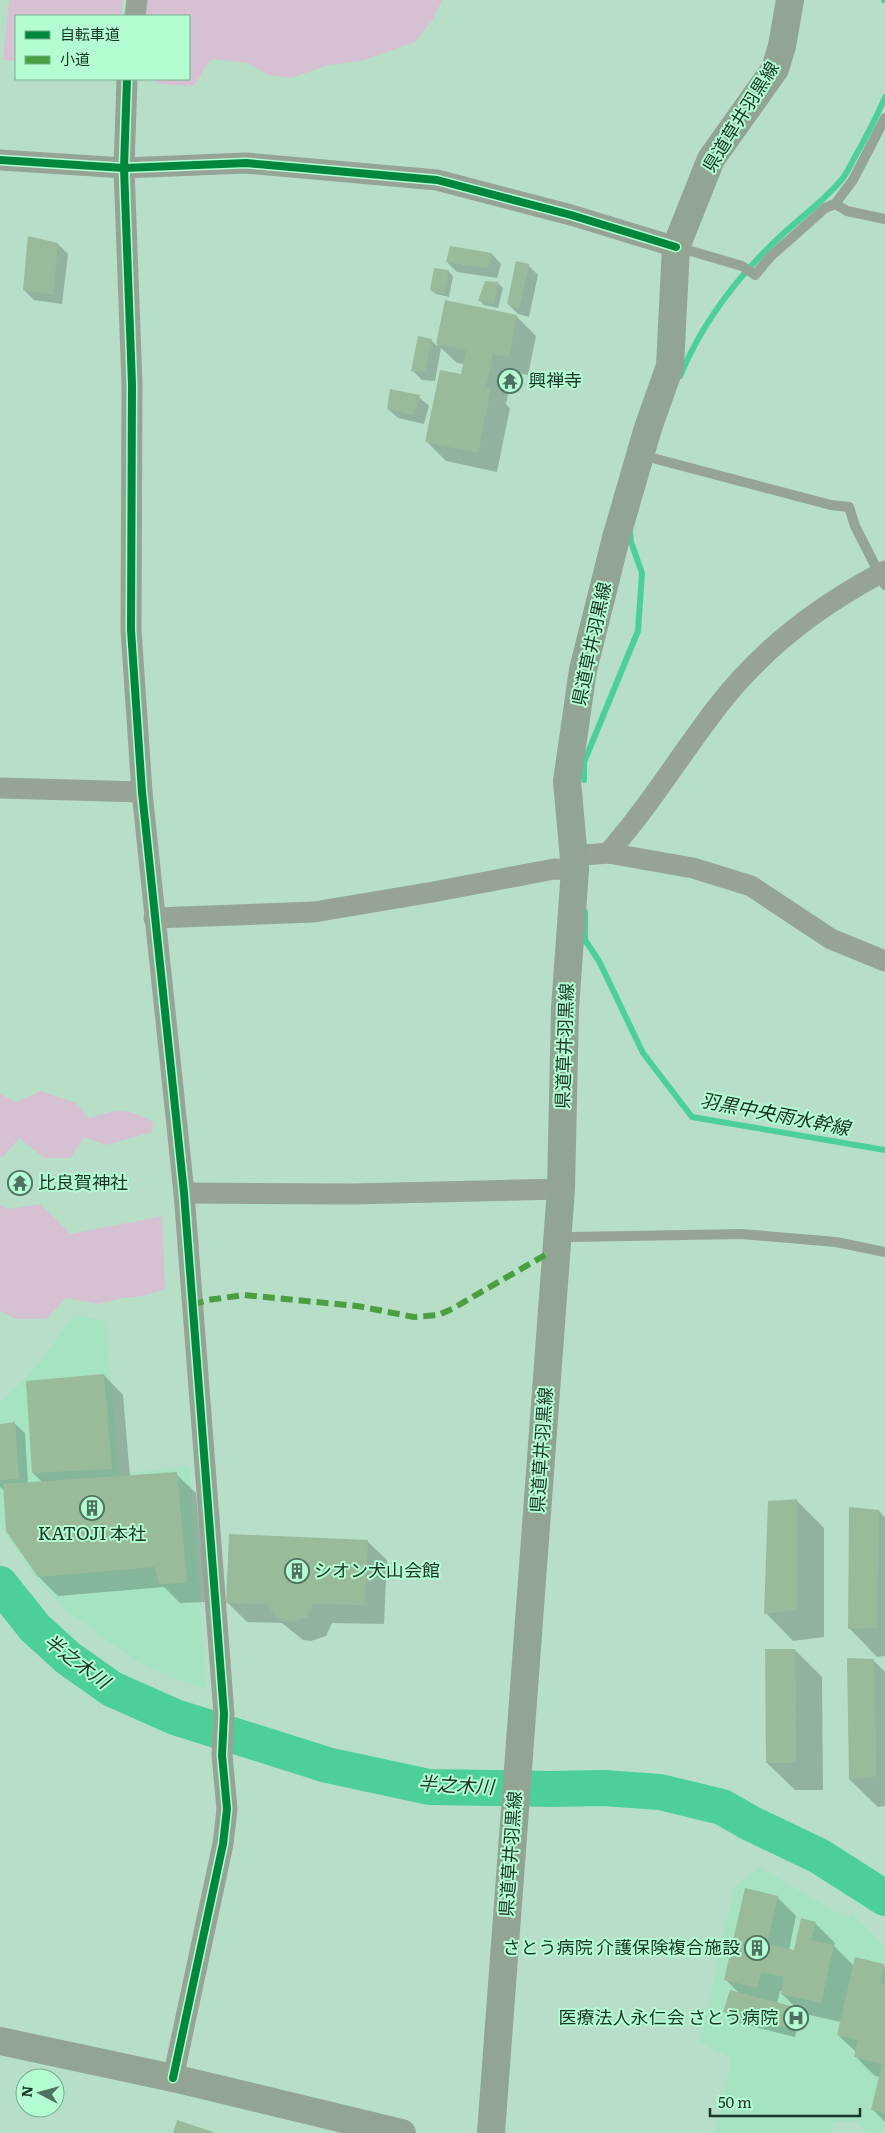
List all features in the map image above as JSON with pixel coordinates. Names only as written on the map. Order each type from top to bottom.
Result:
[{"type":"main road","name":"県道草井羽黒線","points":[[491,2133],[518,1770],[550,1250],[561,1189],[565,1008],[574,863],[567,781],[583,670],[616,538],[640,455],[670,366],[676,247],[711,159],[775,69],[782,46],[790,0]]},
{"type":"main road","points":[[0,2041],[173,2078],[402,2133]]},
{"type":"street","points":[[135,15],[137,0]]},
{"type":"street","points":[[127,80],[124,168],[132,384],[131,630],[142,792],[184,1193],[224,1714],[222,1754],[227,1809],[223,1844],[173,2078]]},
{"type":"street","points":[[0,160],[124,168],[246,163],[437,180],[571,215],[676,247]]},
{"type":"street","points":[[608,853],[630,829],[718,706],[770,649],[835,599],[883,577]]},
{"type":"street","points":[[0,788],[142,792]]},
{"type":"street","points":[[154,918],[314,912],[554,869],[608,853],[693,868],[750,886],[831,939],[885,961]]},
{"type":"street","points":[[184,1193],[353,1194],[561,1189]]},
{"type":"lane","points":[[676,247],[742,266],[755,276],[772,256],[800,230],[825,208],[835,204],[853,180],[885,118]]},
{"type":"lane","points":[[835,204],[847,211],[885,219]]},
{"type":"lane","points":[[640,455],[831,505],[849,507],[855,526],[883,577]]},
{"type":"lane","points":[[550,1250],[570,1237],[742,1234],[836,1242],[885,1252]]},
{"type":"shaded area","points":[[9,0],[123,0],[121,15],[15,15],[15,61],[3,60]]},
{"type":"shaded area","points":[[148,0],[442,0],[434,18],[415,42],[361,61],[329,65],[291,78],[268,75],[247,63],[211,59],[194,86],[158,84],[154,80],[190,80],[190,15],[144,15]]},
{"type":"shaded area","points":[[41,1091],[76,1103],[89,1118],[115,1111],[135,1114],[153,1122],[152,1132],[106,1145],[84,1137],[71,1158],[44,1158],[19,1138],[3,1157],[0,1157],[0,1094],[16,1102]]},
{"type":"shaded area","points":[[40,1204],[71,1234],[162,1216],[165,1289],[143,1296],[123,1298],[98,1304],[66,1298],[46,1319],[16,1319],[0,1311],[0,1205],[9,1209]]},
{"type":"shaded area","points":[[75,1315],[105,1321],[119,1474],[190,1466],[206,1689],[166,1675],[136,1661],[68,1612],[39,1583],[0,1525],[0,1403],[30,1374]]},
{"type":"shaded area","name":"医療法人永仁会 さとう病院","points":[[760,1867],[847,1919],[852,1912],[885,1947],[885,2133],[870,2133],[855,2122],[833,2122],[834,2133],[716,2133],[731,2058],[700,2042],[734,1887]]},
{"type":"building","points":[[28,236],[58,243],[53,295],[23,290]]},
{"type":"building","points":[[450,246],[492,253],[488,268],[446,262]]},
{"type":"building","points":[[516,261],[529,264],[519,308],[507,304]]},
{"type":"building","points":[[434,268],[449,270],[444,294],[430,290]]},
{"type":"building","points":[[485,281],[499,282],[494,304],[478,301]]},
{"type":"building","points":[[445,300],[517,315],[509,357],[493,354],[486,387],[491,388],[478,453],[425,442],[440,370],[461,374],[466,350],[436,344]]},
{"type":"building","points":[[418,336],[432,339],[425,372],[411,371]]},
{"type":"building","points":[[390,389],[420,395],[414,415],[387,409]]},
{"type":"building","points":[[104,1374],[112,1469],[32,1473],[26,1381]]},
{"type":"building","points":[[15,1422],[19,1479],[0,1480],[0,1424]]},
{"type":"building","name":"KATOJI 本社","points":[[177,1472],[187,1583],[159,1584],[155,1567],[38,1577],[6,1531],[3,1484]]},
{"type":"building","points":[[797,1499],[797,1610],[764,1614],[768,1501]]},
{"type":"building","points":[[849,1507],[879,1510],[877,1628],[848,1629]]},
{"type":"building","name":"シオン犬山会館","points":[[229,1534],[368,1540],[365,1605],[313,1604],[307,1617],[291,1622],[277,1618],[267,1604],[226,1603]]},
{"type":"building","points":[[765,1649],[795,1649],[796,1763],[766,1763]]},
{"type":"building","points":[[847,1658],[874,1659],[876,1776],[849,1780]]},
{"type":"building","name":"さとう病院 介護保険複合施設","points":[[745,1888],[778,1896],[767,1944],[794,1950],[801,1918],[816,1922],[811,1940],[834,1945],[821,2003],[781,1994],[784,1977],[761,1972],[757,1988],[724,1980]]},
{"type":"building","points":[[855,1957],[884,1964],[880,1983],[885,1984],[885,2113],[871,2110],[882,2064],[854,2057],[858,2040],[837,2035]]},
{"type":"building","points":[[730,1990],[791,2006],[785,2027],[723,2012]]},
{"type":"building","points":[[177,2120],[216,2133],[173,2133]]},
{"type":"waterway","points":[[680,376],[711,317],[738,281],[785,232],[822,200],[843,178],[872,126],[885,97]]},
{"type":"waterway","name":"羽黒中央雨水幹線","points":[[584,780],[584,762],[638,631],[642,573],[631,542],[630,531]]},
{"type":"waterway","name":"羽黒中央雨水幹線","points":[[585,912],[585,940],[599,961],[643,1053],[692,1117],[885,1150]]},
{"type":"waterway","name":"半之木川","points":[[0,1584],[35,1628],[68,1658],[112,1689],[175,1717],[327,1765],[429,1787],[603,1788],[660,1792],[722,1807],[750,1823],[819,1856],[885,1898]]},
{"type":"marked path","points":[[192,1305],[208,1300],[244,1295],[357,1306],[414,1317],[438,1315],[452,1309],[545,1255]]},
{"type":"cycle path","points":[[127,80],[124,168],[132,384],[131,630],[142,792],[184,1193],[224,1714],[222,1755],[227,1809],[223,1844],[173,2078]]},
{"type":"cycle path","points":[[0,160],[124,168],[246,163],[437,180],[571,215],[676,247]]},
{"type":"place","name":"興禅寺","points":[[510,381]]},
{"type":"place","name":"比良賀神社","points":[[20,1183]]},
{"type":"place","name":"KATOJI 本社","points":[[92,1508]]},
{"type":"place","name":"シオン犬山会館","points":[[297,1571]]},
{"type":"place","name":"さとう病院 介護保険複合施設","points":[[757,1948]]},
{"type":"place","name":"医療法人永仁会 さとう病院","points":[[796,2018]]}]
